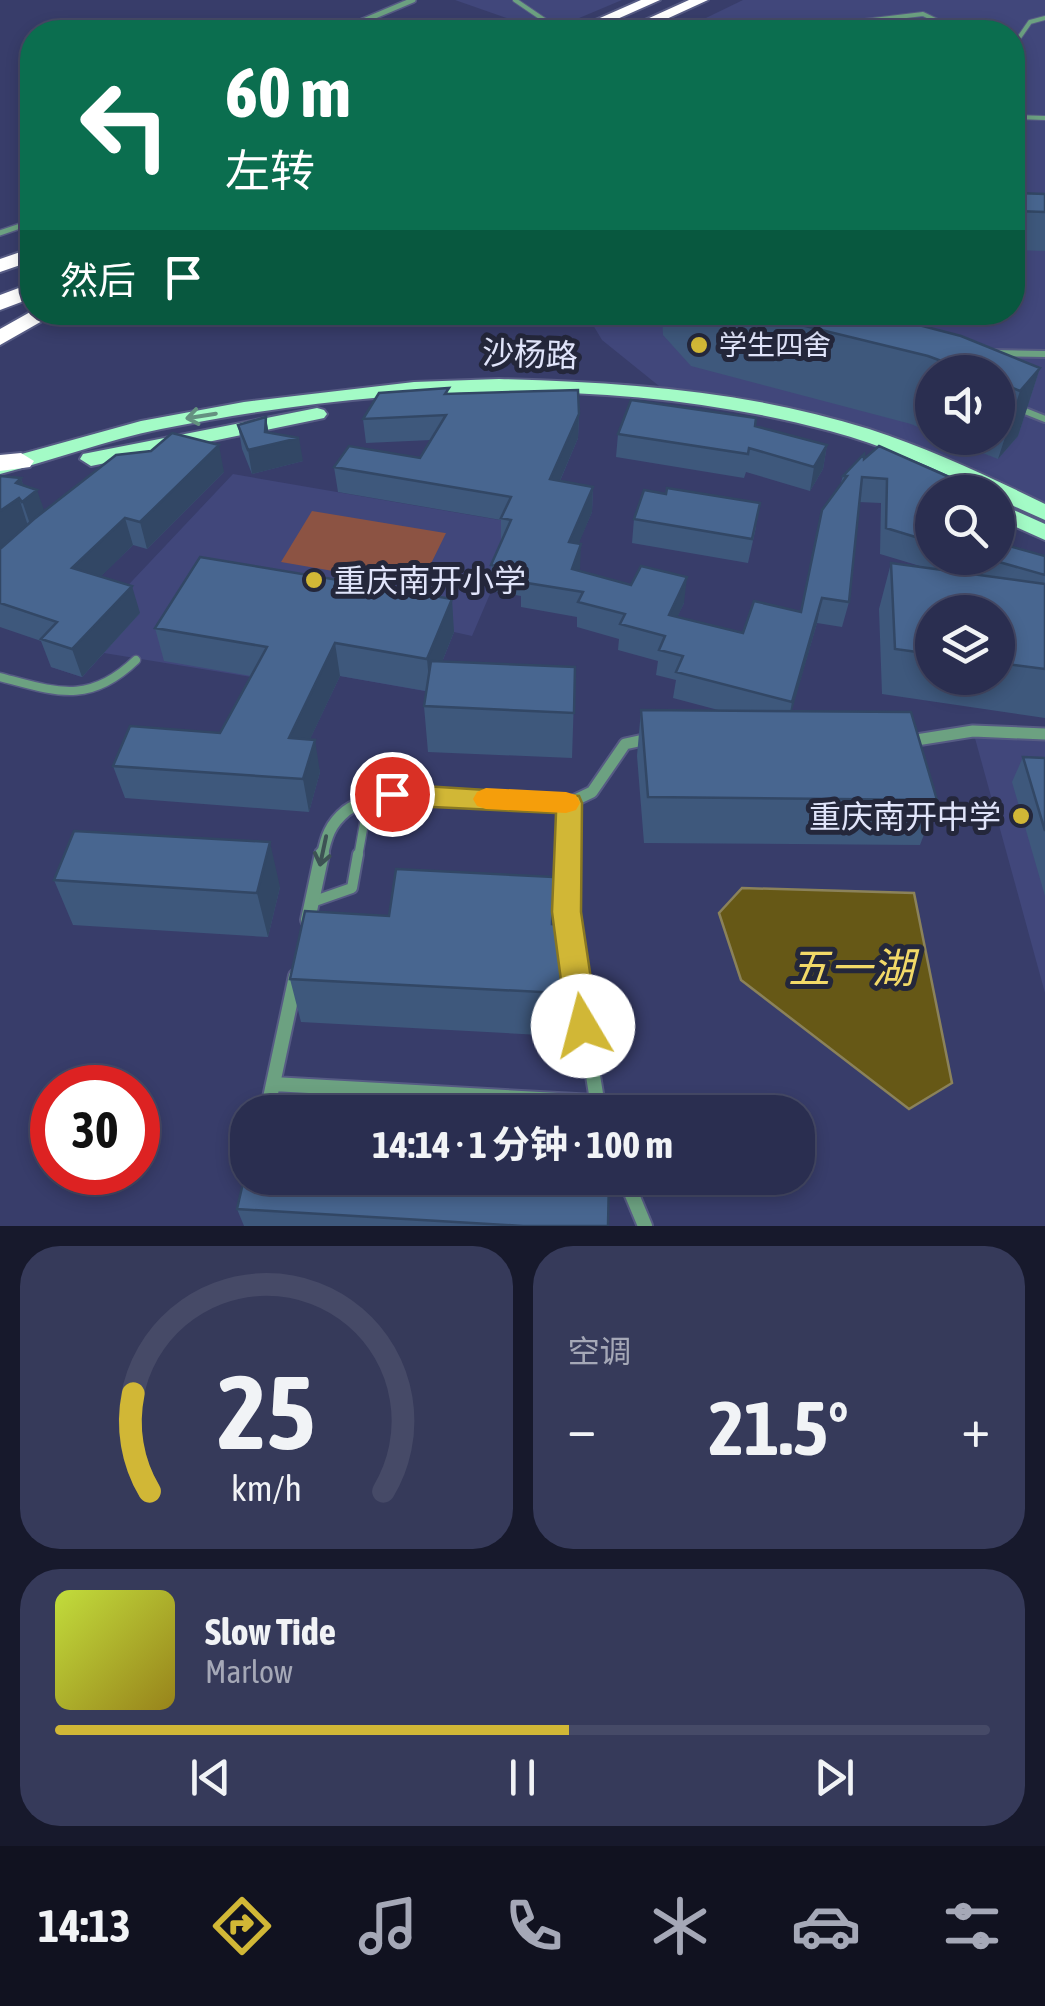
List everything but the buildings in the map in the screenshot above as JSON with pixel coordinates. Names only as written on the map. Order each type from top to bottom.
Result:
[{"type":"highway","points":[[605,20],[653,0]]},
{"type":"highway","points":[[656,20],[700,0]]},
{"type":"highway","points":[[1,320],[20,302]]},
{"type":"main road","name":"沙杨路","points":[[7,464],[158,424],[311,398],[432,384],[560,387],[655,393],[749,405],[838,426],[916,454],[1045,513]]},
{"type":"main road","name":"沙杨路","points":[[0,485],[158,442],[321,414],[432,402],[632,406],[742,420],[832,441],[925,475]]},
{"type":"main road","points":[[1015,518],[1045,533]]},
{"type":"street","points":[[372,20],[413,0]]},
{"type":"street","points":[[129,466],[158,442]]},
{"type":"street","points":[[904,742],[973,731],[1045,734]]},
{"type":"street","points":[[304,938],[328,829],[348,808],[392,794],[569,803],[592,792],[612,753],[639,738],[658,739]]},
{"type":"street","points":[[569,803],[566,912],[594,1095]]},
{"type":"street","points":[[270,1095],[300,956]]},
{"type":"street","points":[[272,1084],[427,1095]]},
{"type":"street","points":[[632,1195],[645,1226]]},
{"type":"lane","points":[[515,0],[547,20]]},
{"type":"lane","points":[[873,20],[923,14],[935,20]]},
{"type":"lane","points":[[974,352],[1045,354]]},
{"type":"lane","points":[[1015,407],[1045,419]]},
{"type":"lane","points":[[0,677],[76,696],[119,679],[136,660]]},
{"type":"lane","points":[[312,902],[352,888],[368,800]]},
{"type":"shaded area","points":[[455,0],[622,0],[574,20],[512,20]]},
{"type":"shaded area","points":[[743,0],[1045,0],[1045,506],[1015,494],[1015,475],[970,475],[922,455],[1015,455],[1015,355],[915,355],[915,452],[842,422],[755,401],[659,386],[602,340],[593,325],[1025,325],[1025,20],[702,20]]},
{"type":"shaded area","name":"重庆南开小学","points":[[233,474],[511,522],[511,545],[472,636],[454,632],[430,692],[284,666],[276,681],[104,653],[82,677],[51,667]]},
{"type":"shaded area","points":[[312,511],[446,533],[420,586],[281,562]]},
{"type":"shaded area","name":"重庆南开中学","points":[[973,731],[1045,734],[1045,993],[1019,898]]},
{"type":"water","name":"五一湖","points":[[742,888],[914,893],[952,1083],[909,1109],[741,980],[719,913]]},
{"type":"slow traffic","points":[[486,799],[566,803]]},
{"type":"place","name":"学生四舍","points":[[699,345]]},
{"type":"place","name":"重庆南开小学","points":[[314,580]]},
{"type":"place","name":"重庆南开中学","points":[[1021,816]]},
{"type":"route","points":[[392,794],[569,803],[566,912],[583,1026]]}]
